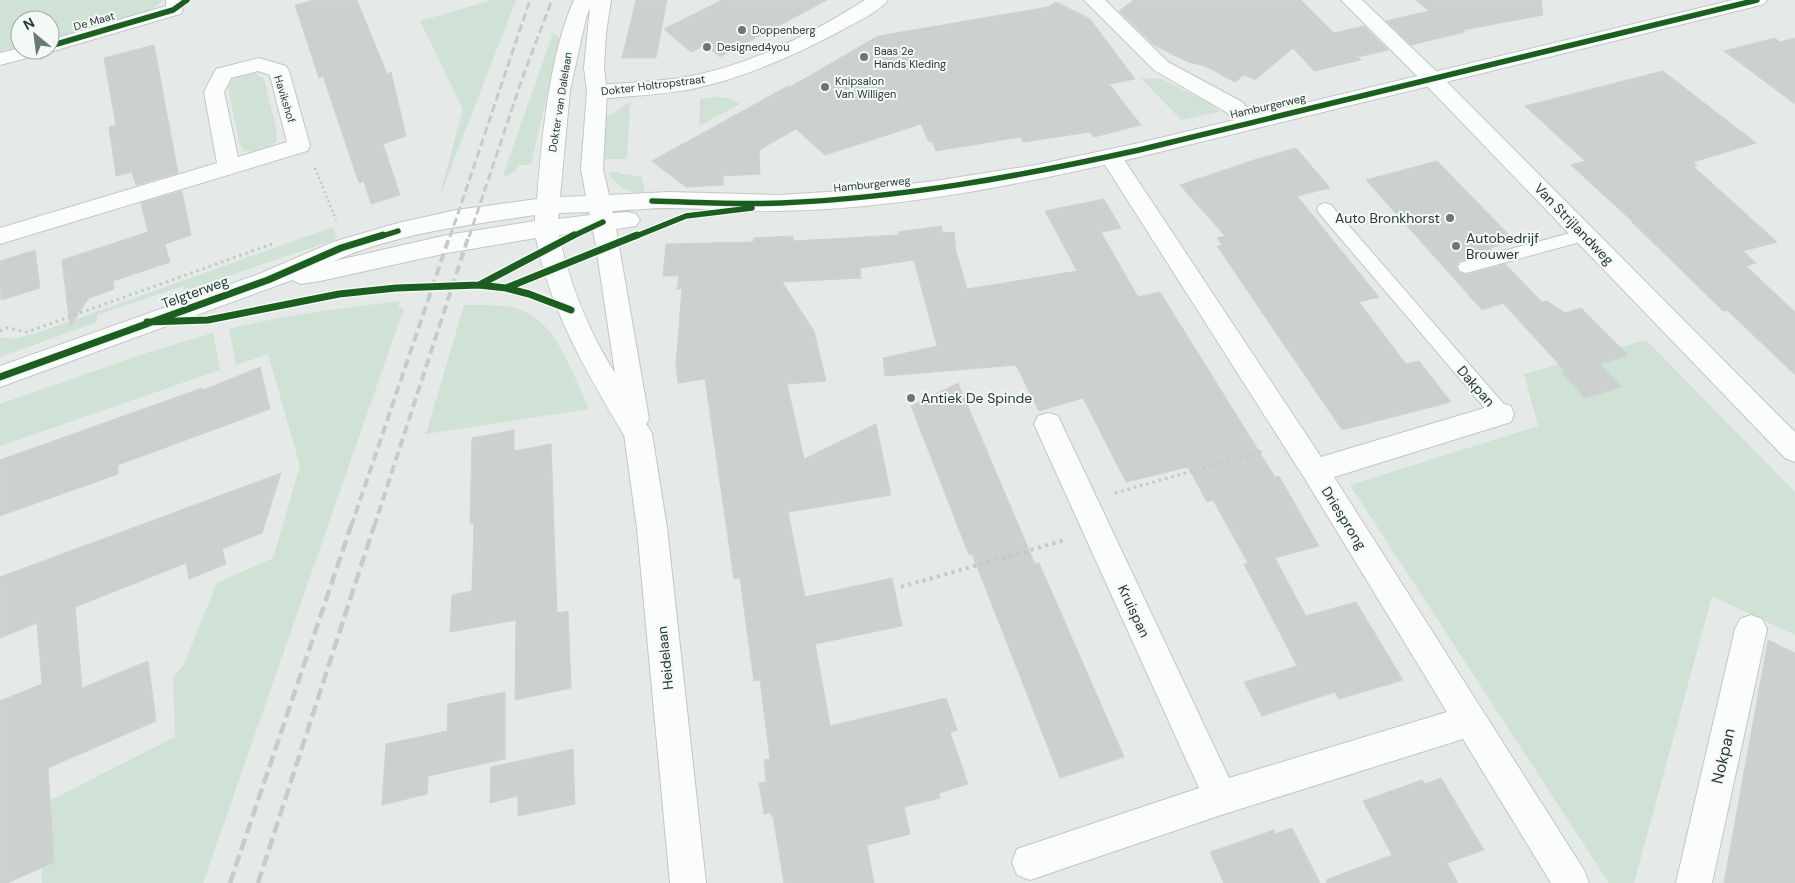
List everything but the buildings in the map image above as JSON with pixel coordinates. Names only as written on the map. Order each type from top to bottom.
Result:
[{"type":"street","name":"Dokter van Dalelaan","points":[[546,217],[557,114],[568,46],[576,18],[584,0]]},
{"type":"street","name":"Dokter van Dalelaan","points":[[601,0],[596,33],[594,68],[597,92],[592,170],[601,213]]},
{"type":"street","name":"Dokter Holtropstraat","points":[[597,92],[668,86],[714,77],[750,65],[808,39],[878,0]]},
{"type":"street","name":"Hamburgerweg","points":[[1094,0],[1161,66],[1234,107],[1249,122]]},
{"type":"street","name":"Van Strijlandweg","points":[[1352,0],[1432,79],[1795,450]]},
{"type":"street","name":"Hamburgerweg","points":[[546,217],[601,213],[686,216],[779,203],[858,198],[935,189],[1036,173],[1111,157],[1756,0]]},
{"type":"street","name":"De Maat","points":[[60,43],[173,5]]},
{"type":"street","name":"Havikshof","points":[[229,167],[214,92],[223,74],[259,64],[279,71],[299,146]]},
{"type":"street","points":[[0,236],[299,146]]},
{"type":"street","name":"Driesprong","points":[[1111,157],[1315,471],[1571,883]]},
{"type":"street","name":"Heidelaan","points":[[601,213],[652,528],[688,883]]},
{"type":"street","name":"Telgterweg","points":[[0,377],[268,280],[331,272],[447,244],[546,217]]},
{"type":"street","name":"Heidelaan","points":[[546,217],[554,268],[571,310],[594,362],[638,434]]},
{"type":"street","name":"Dakpan","points":[[1315,471],[1501,414]]},
{"type":"street","name":"Kruispan","points":[[1048,424],[1221,798]]},
{"type":"street","name":"Nokpan","points":[[1694,883],[1751,630]]},
{"type":"street","points":[[1030,862],[1221,798],[1470,721]]},
{"type":"lane","name":"Dakpan","points":[[1325,209],[1501,414]]},
{"type":"lane","points":[[1466,267],[1585,235]]},
{"type":"path","points":[[299,146],[307,151],[339,228]]},
{"type":"path","points":[[327,224],[336,221]]},
{"type":"path","points":[[0,331],[7,328],[27,332],[280,241]]},
{"type":"path","points":[[1084,502],[1295,442]]},
{"type":"path","points":[[901,587],[1097,531]]},
{"type":"green space","points":[[0,0],[163,0],[141,15],[126,21],[60,38],[60,10],[10,10],[10,50],[0,53]]},
{"type":"green space","points":[[492,0],[516,0],[438,201],[463,109],[420,21]]},
{"type":"green space","points":[[553,33],[560,38],[531,165],[518,165],[515,172],[502,178]]},
{"type":"green space","points":[[255,73],[264,79],[277,132],[276,142],[263,152],[244,151],[239,142],[228,88],[232,80],[246,74]]},
{"type":"green space","points":[[1141,78],[1162,79],[1211,104],[1220,112],[1181,120]]},
{"type":"green space","points":[[728,98],[740,104],[699,126],[700,99]]},
{"type":"green space","points":[[630,102],[627,159],[604,159],[605,116],[610,115]]},
{"type":"green space","points":[[608,172],[641,176],[645,191],[628,191],[614,181]]},
{"type":"green space","points":[[333,227],[337,239],[184,291],[183,286],[97,315],[97,322],[0,357],[0,337],[13,339],[40,332]]},
{"type":"green space","points":[[401,301],[398,307],[404,308],[203,883],[42,883],[39,806],[175,737],[173,677],[183,666],[217,583],[273,558],[300,466],[268,354],[236,365],[229,329],[336,309]]},
{"type":"green space","points":[[464,305],[512,307],[531,315],[543,324],[562,351],[589,409],[426,434]]},
{"type":"green space","points":[[213,333],[220,370],[0,446],[0,404],[146,353]]},
{"type":"green space","points":[[1646,340],[1795,492],[1795,635],[1712,596],[1634,883],[1609,883],[1350,485],[1538,426],[1524,374]]},
{"type":"railway","points":[[450,237],[530,0]]},
{"type":"railway","points":[[469,237],[522,79],[552,0]]},
{"type":"railway","points":[[351,527],[450,235]]},
{"type":"railway","points":[[374,527],[469,235]]},
{"type":"railway","points":[[230,883],[351,526]]},
{"type":"railway","points":[[258,883],[374,526]]},
{"type":"cycle path","points":[[60,43],[173,10],[187,0]]},
{"type":"cycle path","points":[[652,201],[779,203],[858,198],[935,189],[1036,173],[1139,150],[1757,0]]},
{"type":"cycle path","points":[[506,288],[686,216],[752,208]]},
{"type":"cycle path","points":[[479,285],[549,247],[603,222]]},
{"type":"cycle path","points":[[0,377],[268,280],[341,248],[398,231]]},
{"type":"cycle path","points":[[147,322],[208,320],[339,294],[396,288],[479,285],[506,288],[529,294],[571,310]]},
{"type":"place","name":"Doppenberg","points":[[742,30]]},
{"type":"place","name":"Designed4you","points":[[707,47]]},
{"type":"place","name":"Baas 2e Hands Kleding","points":[[864,57]]},
{"type":"place","name":"Knipsalon Van Willigen","points":[[825,87]]},
{"type":"place","name":"Auto Bronkhorst","points":[[1450,218]]},
{"type":"place","name":"Autobedrijf Brouwer","points":[[1456,246]]},
{"type":"place","name":"Antiek De Spinde","points":[[911,398]]}]
